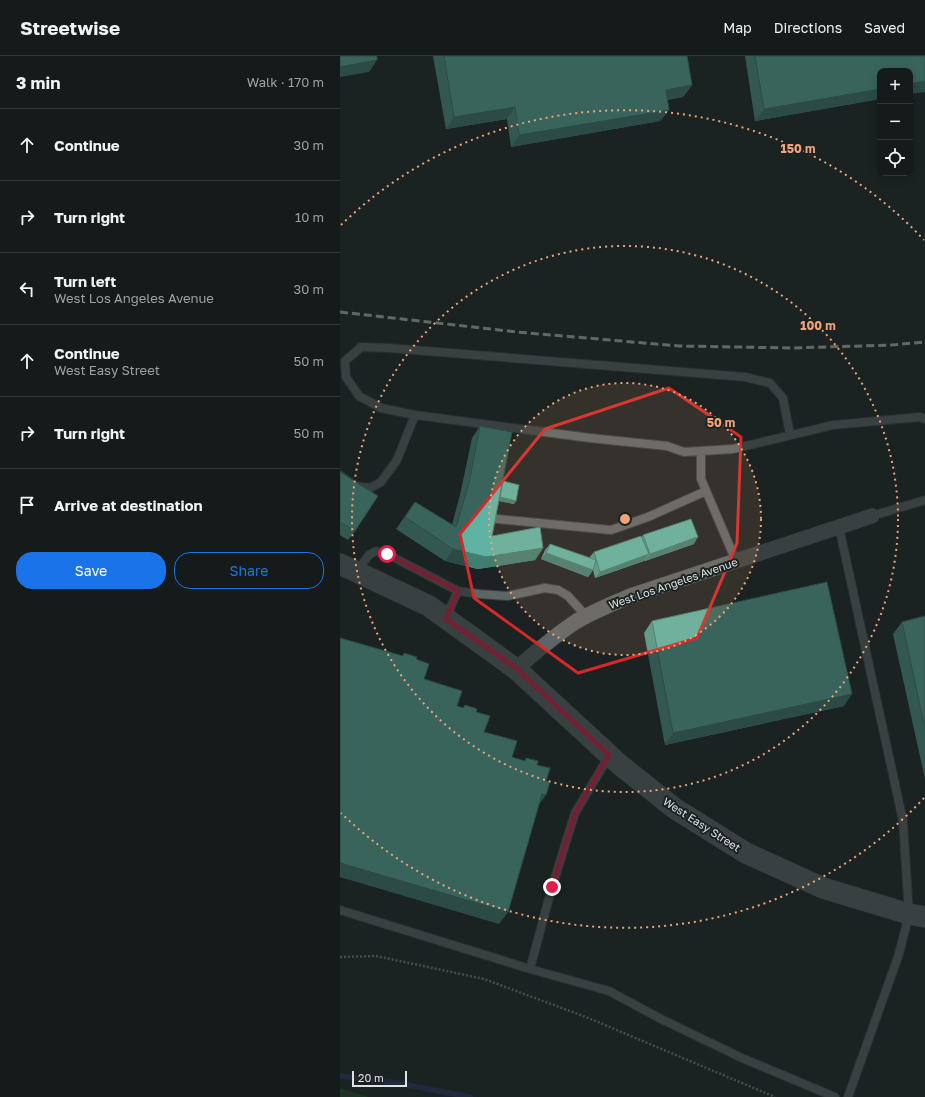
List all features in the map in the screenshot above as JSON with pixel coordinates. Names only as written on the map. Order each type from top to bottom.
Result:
[{"type":"street","name":"West Los Angeles Avenue","points":[[516,668],[559,634],[598,609],[630,596],[872,516]]},
{"type":"street","points":[[348,568],[428,606],[516,668]]},
{"type":"street","name":"West Easy Street","points":[[516,668],[619,764],[674,808],[746,853],[823,888],[917,916]]},
{"type":"lane","points":[[790,435],[783,398],[770,383],[745,377],[361,347],[345,361],[346,377],[359,396],[381,408],[415,415],[582,437],[667,446],[684,452],[732,449],[833,425],[920,417],[925,419]]},
{"type":"lane","points":[[340,475],[355,486],[370,488],[381,482],[397,460],[415,415]]},
{"type":"lane","points":[[701,451],[701,479],[736,561]]},
{"type":"lane","points":[[497,519],[611,530],[648,517],[706,491]]},
{"type":"lane","name":"West Los Angeles Avenue","points":[[872,516],[925,500]]},
{"type":"lane","points":[[839,527],[903,821],[917,916],[899,954],[848,1097]]},
{"type":"lane","points":[[348,568],[376,551],[387,554],[458,591],[508,596],[545,588],[558,590],[568,596],[586,616]]},
{"type":"lane","points":[[446,619],[458,591]]},
{"type":"lane","points":[[530,969],[552,887],[575,813],[609,755]]},
{"type":"lane","points":[[340,910],[530,969],[609,991],[661,1019],[742,1058],[835,1097]]},
{"type":"path","points":[[340,957],[376,956],[484,979],[586,1017],[775,1097]]},
{"type":"highlighted area","points":[[669,388],[741,437],[737,543],[697,638],[578,673],[474,598],[460,534],[545,429]]},
{"type":"green space","points":[[340,1088],[369,1097],[340,1097]]},
{"type":"building","points":[[340,56],[377,56],[377,60],[340,67]]},
{"type":"building","points":[[444,56],[687,56],[692,85],[666,90],[669,110],[519,135],[515,107],[454,117]]},
{"type":"building","points":[[755,56],[925,56],[925,81],[913,83],[913,68],[877,68],[877,90],[764,109]]},
{"type":"building","points":[[480,426],[512,432],[492,536],[540,527],[543,548],[486,557],[453,549],[405,517],[415,502],[456,527],[469,483]]},
{"type":"building","points":[[340,472],[378,496],[355,531],[340,522]]},
{"type":"building","points":[[503,481],[519,485],[516,501],[500,497]]},
{"type":"building","points":[[691,519],[698,537],[650,554],[643,535]]},
{"type":"building","points":[[641,536],[649,554],[600,572],[594,552]]},
{"type":"building","points":[[550,544],[596,560],[593,570],[546,553]]},
{"type":"building","points":[[827,582],[852,694],[673,733],[652,621]]},
{"type":"building","points":[[925,616],[925,729],[902,622]]},
{"type":"building","points":[[340,638],[403,656],[404,653],[417,657],[416,659],[429,664],[424,679],[462,691],[457,706],[463,708],[465,705],[477,709],[476,712],[490,716],[484,732],[517,741],[512,757],[525,761],[526,758],[538,761],[537,765],[550,768],[546,781],[550,782],[546,795],[542,794],[508,912],[340,863]]},
{"type":"waterway","points":[[340,1076],[397,1083],[470,1097]]},
{"type":"railway","points":[[340,312],[517,332],[679,346],[792,348],[892,345],[925,342]]},
{"type":"route","points":[[387,554],[458,591],[446,619],[516,668],[609,755],[575,813],[552,887]]}]
